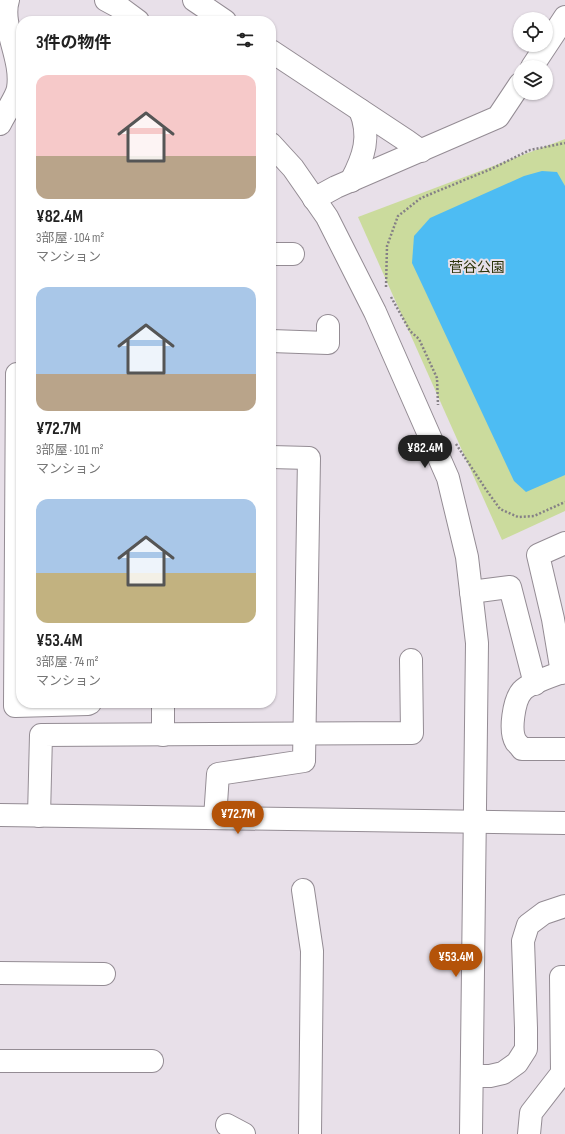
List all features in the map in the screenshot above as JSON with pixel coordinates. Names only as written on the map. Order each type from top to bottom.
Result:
[{"type":"street","points":[[8,0],[5,17],[16,59]]},
{"type":"street","points":[[106,0],[131,16]]},
{"type":"street","points":[[194,0],[218,16]]},
{"type":"street","points":[[537,60],[565,17]]},
{"type":"street","points":[[276,54],[421,151]]},
{"type":"street","points":[[0,124],[16,92]]},
{"type":"street","points":[[314,199],[336,187],[498,117],[513,94]]},
{"type":"street","points":[[351,181],[359,166],[366,142],[363,119],[360,110]]},
{"type":"street","points":[[276,149],[293,168],[327,217],[375,312],[448,478],[467,557],[477,643],[471,1134]]},
{"type":"street","points":[[276,254],[293,254]]},
{"type":"street","points":[[276,341],[328,342],[328,326]]},
{"type":"street","points":[[215,818],[218,774],[304,760],[309,458],[276,457]]},
{"type":"street","points":[[16,540],[16,706]]},
{"type":"street","points":[[565,543],[538,555],[556,589],[563,672],[523,690],[515,702],[513,722],[515,741],[522,749],[565,749]]},
{"type":"street","points":[[471,592],[510,587],[535,684]]},
{"type":"street","points":[[39,816],[41,735],[412,733],[411,660]]},
{"type":"street","points":[[163,708],[163,735]]},
{"type":"street","points":[[0,815],[565,823]]},
{"type":"street","points":[[303,890],[312,951],[310,1134]]},
{"type":"street","points":[[472,1076],[490,1076],[503,1073],[517,1063],[526,1049],[523,941],[528,926],[544,913],[565,906]]},
{"type":"street","points":[[0,973],[104,974]]},
{"type":"street","points":[[529,1134],[531,1113],[562,1073],[561,977],[565,977]]},
{"type":"street","points":[[0,1061],[152,1061]]},
{"type":"path","points":[[438,405],[437,378],[419,339],[410,331],[386,287],[387,246],[398,216],[421,198],[491,170],[530,150],[565,143]]},
{"type":"path","points":[[454,441],[500,509],[518,517],[534,516],[565,502]]},
{"type":"green space","name":"菅谷公園","points":[[565,139],[565,511],[502,540],[358,217]]},
{"type":"water","name":"菅谷公園","points":[[542,171],[557,172],[565,186],[565,475],[526,492],[514,481],[412,263],[414,236],[430,218],[524,176]]}]
